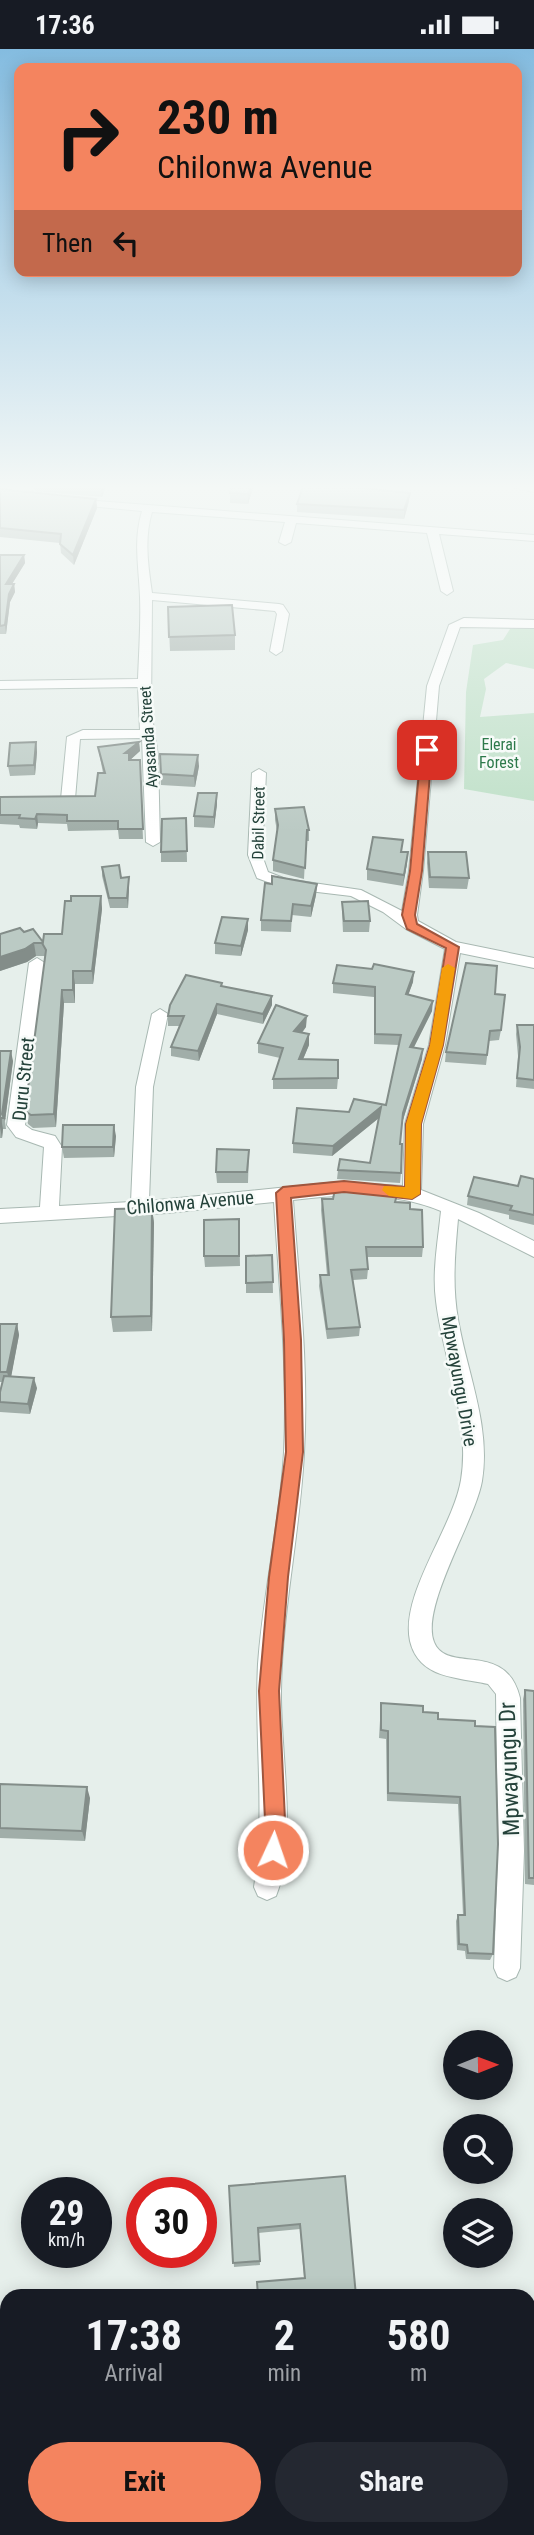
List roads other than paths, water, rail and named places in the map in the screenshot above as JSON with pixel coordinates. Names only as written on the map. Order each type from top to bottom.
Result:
[{"type":"street","name":"Ayasanda Street","points":[[146,600],[144,683],[153,842]]},
{"type":"street","points":[[209,600],[279,608],[283,614],[276,651]]},
{"type":"street","points":[[411,926],[409,915],[416,871],[433,686],[455,625],[464,622],[534,624]]},
{"type":"street","points":[[0,685],[144,683]]},
{"type":"street","points":[[68,799],[74,737],[83,734],[148,734]]},
{"type":"street","name":"Dabil Street","points":[[259,773],[255,855],[262,875],[272,881],[341,889],[360,894],[411,926],[453,947],[534,963]]},
{"type":"street","points":[[412,1194],[414,1124],[437,1045],[453,947]]},
{"type":"street","name":"Duru Street","points":[[37,963],[16,1125],[19,1132],[49,1140],[53,1147],[49,1213]]},
{"type":"street","points":[[140,1207],[141,1105],[150,1047],[160,1014]]},
{"type":"street","name":"Chilonwa Avenue","points":[[0,1216],[227,1201],[344,1187],[412,1194],[450,1209],[534,1250]]},
{"type":"street","points":[[267,1887],[275,1820],[269,1691],[294,1452],[292,1340],[283,1193]]},
{"type":"street","name":"Mpwayungu Drive","points":[[421,1629],[426,1598],[468,1495],[474,1462],[466,1402],[444,1298],[450,1209]]},
{"type":"street","name":"Mpwayungu Dr","points":[[421,1629],[421,1640],[431,1659],[440,1664],[494,1675],[502,1680],[506,1688],[509,1702],[511,1851],[507,1968]]},
{"type":"park label","name":"Elerai Forest","points":[[499,753]]}]
